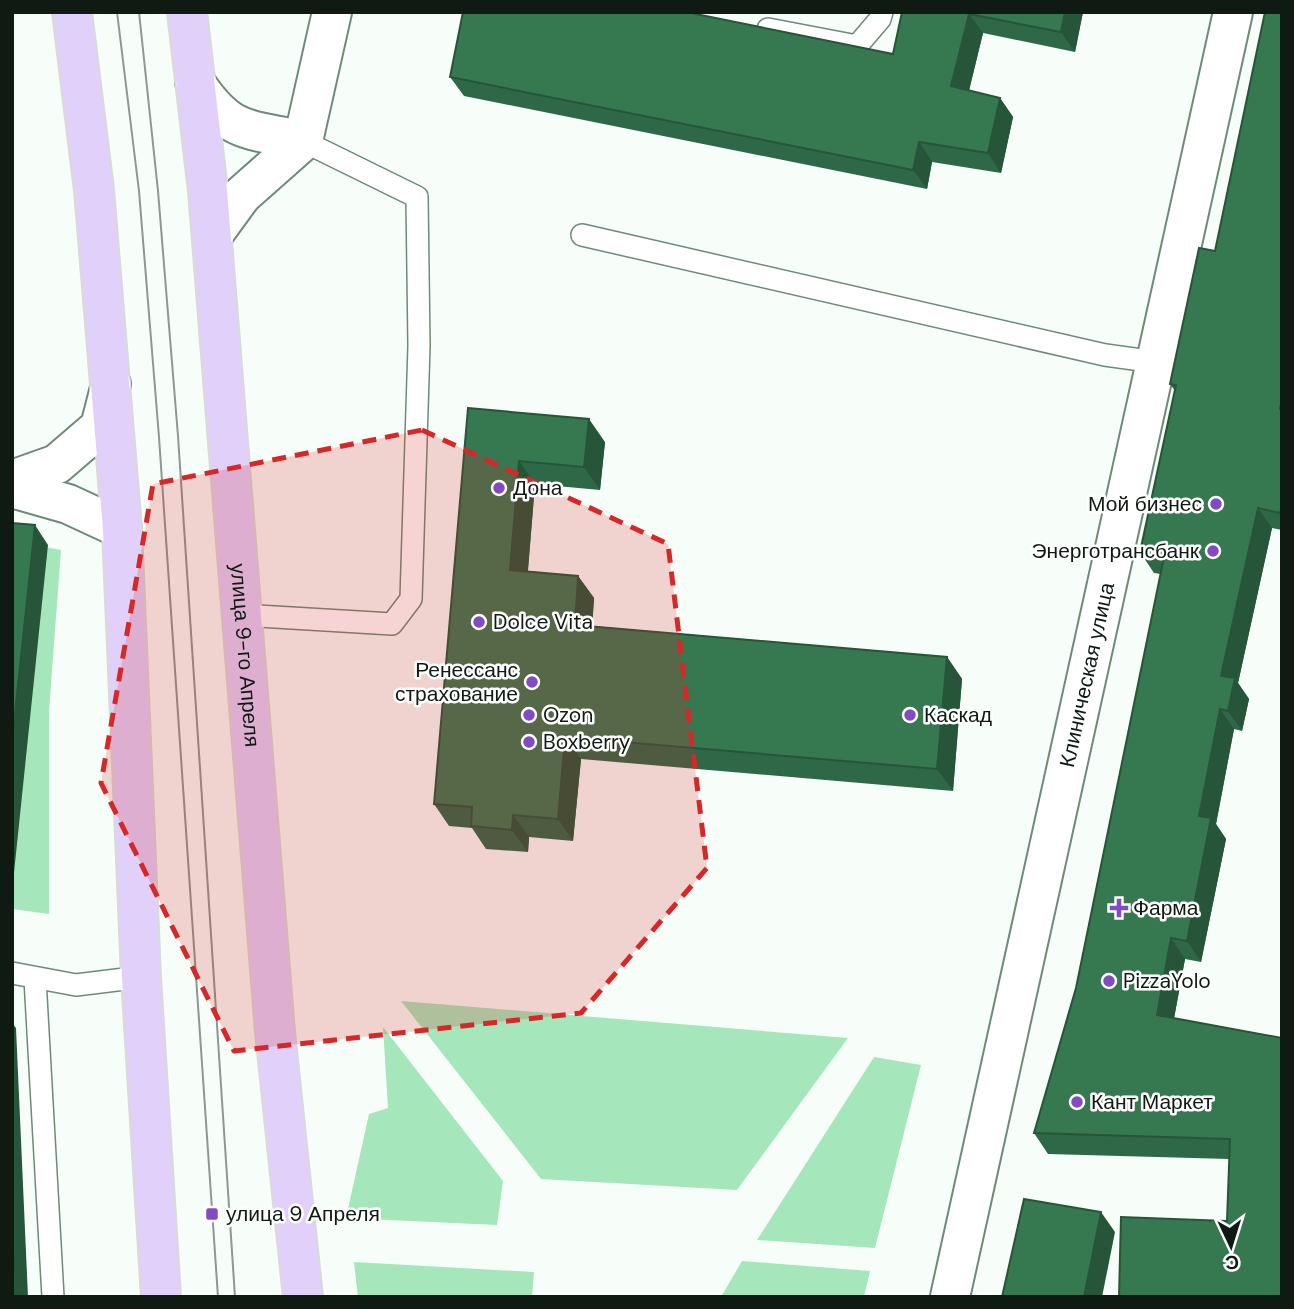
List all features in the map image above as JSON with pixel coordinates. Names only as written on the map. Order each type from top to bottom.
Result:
[{"type":"main road","points":[[72,12],[94,190],[122,529],[141,977],[160,1297]]},
{"type":"main road","name":"улица 9-го Апреля","points":[[187,12],[212,236],[275,1032],[303,1297]]},
{"type":"street","points":[[212,236],[242,195],[303,141],[332,12]]},
{"type":"street","name":"Клиническая улица","points":[[950,1297],[1233,12]]},
{"type":"street","points":[[195,82],[212,108],[246,131],[303,141]]},
{"type":"street","points":[[12,480],[57,464],[100,428],[111,382]]},
{"type":"street","points":[[12,488],[68,504],[122,529]]},
{"type":"lane","points":[[754,27],[857,46],[880,19],[882,12]]},
{"type":"lane","points":[[241,615],[392,624],[411,599],[419,346],[417,197],[303,141]]},
{"type":"lane","points":[[582,235],[1105,355],[1156,362]]},
{"type":"lane","points":[[12,973],[76,985],[141,977]]},
{"type":"lane","points":[[35,979],[53,1297]]},
{"type":"highlighted area","points":[[422,430],[668,544],[707,868],[581,1013],[234,1051],[101,783],[153,484]]},
{"type":"green space","points":[[12,541],[61,550],[49,711],[49,914],[12,909]]},
{"type":"green space","points":[[401,1001],[848,1038],[737,1190],[541,1179]]},
{"type":"green space","points":[[383,1027],[503,1181],[497,1225],[346,1218],[369,1114],[388,1108]]},
{"type":"green space","points":[[874,1057],[921,1065],[875,1248],[757,1240]]},
{"type":"green space","points":[[742,1261],[870,1271],[864,1297],[721,1297]]},
{"type":"green space","points":[[354,1262],[534,1272],[532,1297],[358,1297]]},
{"type":"building","points":[[463,12],[686,12],[893,54],[902,12],[1065,12],[1061,32],[969,14],[951,86],[1000,98],[988,153],[919,142],[913,170],[450,77]]},
{"type":"building","points":[[1265,12],[1282,12],[1282,506],[1280,513],[1258,508],[1221,676],[1235,678],[1228,711],[1220,709],[1199,816],[1211,818],[1187,941],[1171,938],[1157,1015],[1282,1038],[1282,1297],[1119,1297],[1121,1217],[1227,1221],[1230,1139],[1034,1133],[1076,988],[1164,557],[1140,552],[1176,385],[1170,384],[1199,248],[1215,251]]},
{"type":"building","points":[[468,408],[589,419],[584,467],[519,461],[510,570],[578,576],[575,625],[947,657],[937,769],[565,737],[558,819],[513,815],[512,830],[471,826],[472,807],[434,804]]},
{"type":"building","points":[[12,523],[35,525],[12,741]]},
{"type":"building","points":[[1024,1199],[1101,1212],[1084,1297],[1002,1297]]},
{"type":"building","points":[[12,1229],[15,1297],[12,1297]]},
{"type":"tram line","points":[[117,12],[139,191],[159,437],[218,1297]]},
{"type":"tram line","points":[[139,12],[158,191],[178,436],[235,1297]]},
{"type":"place","name":"Дона","points":[[499,488]]},
{"type":"place","name":"Мой бизнес","points":[[1216,504]]},
{"type":"place","name":"Энерготрансбанк","points":[[1213,551]]},
{"type":"place","name":"Dolce Vita","points":[[479,622]]},
{"type":"place","name":"Ренессанс страхование","points":[[532,682]]},
{"type":"place","name":"Ozon","points":[[529,715]]},
{"type":"place","name":"Каскад","points":[[910,715]]},
{"type":"place","name":"Boxberry","points":[[529,742]]},
{"type":"place","name":"Фарма","points":[[1119,908]]},
{"type":"place","name":"PizzaYolo","points":[[1109,981]]},
{"type":"place","name":"Кант Маркет","points":[[1077,1102]]},
{"type":"place","name":"улица 9 Апреля","points":[[212,1214]]}]
